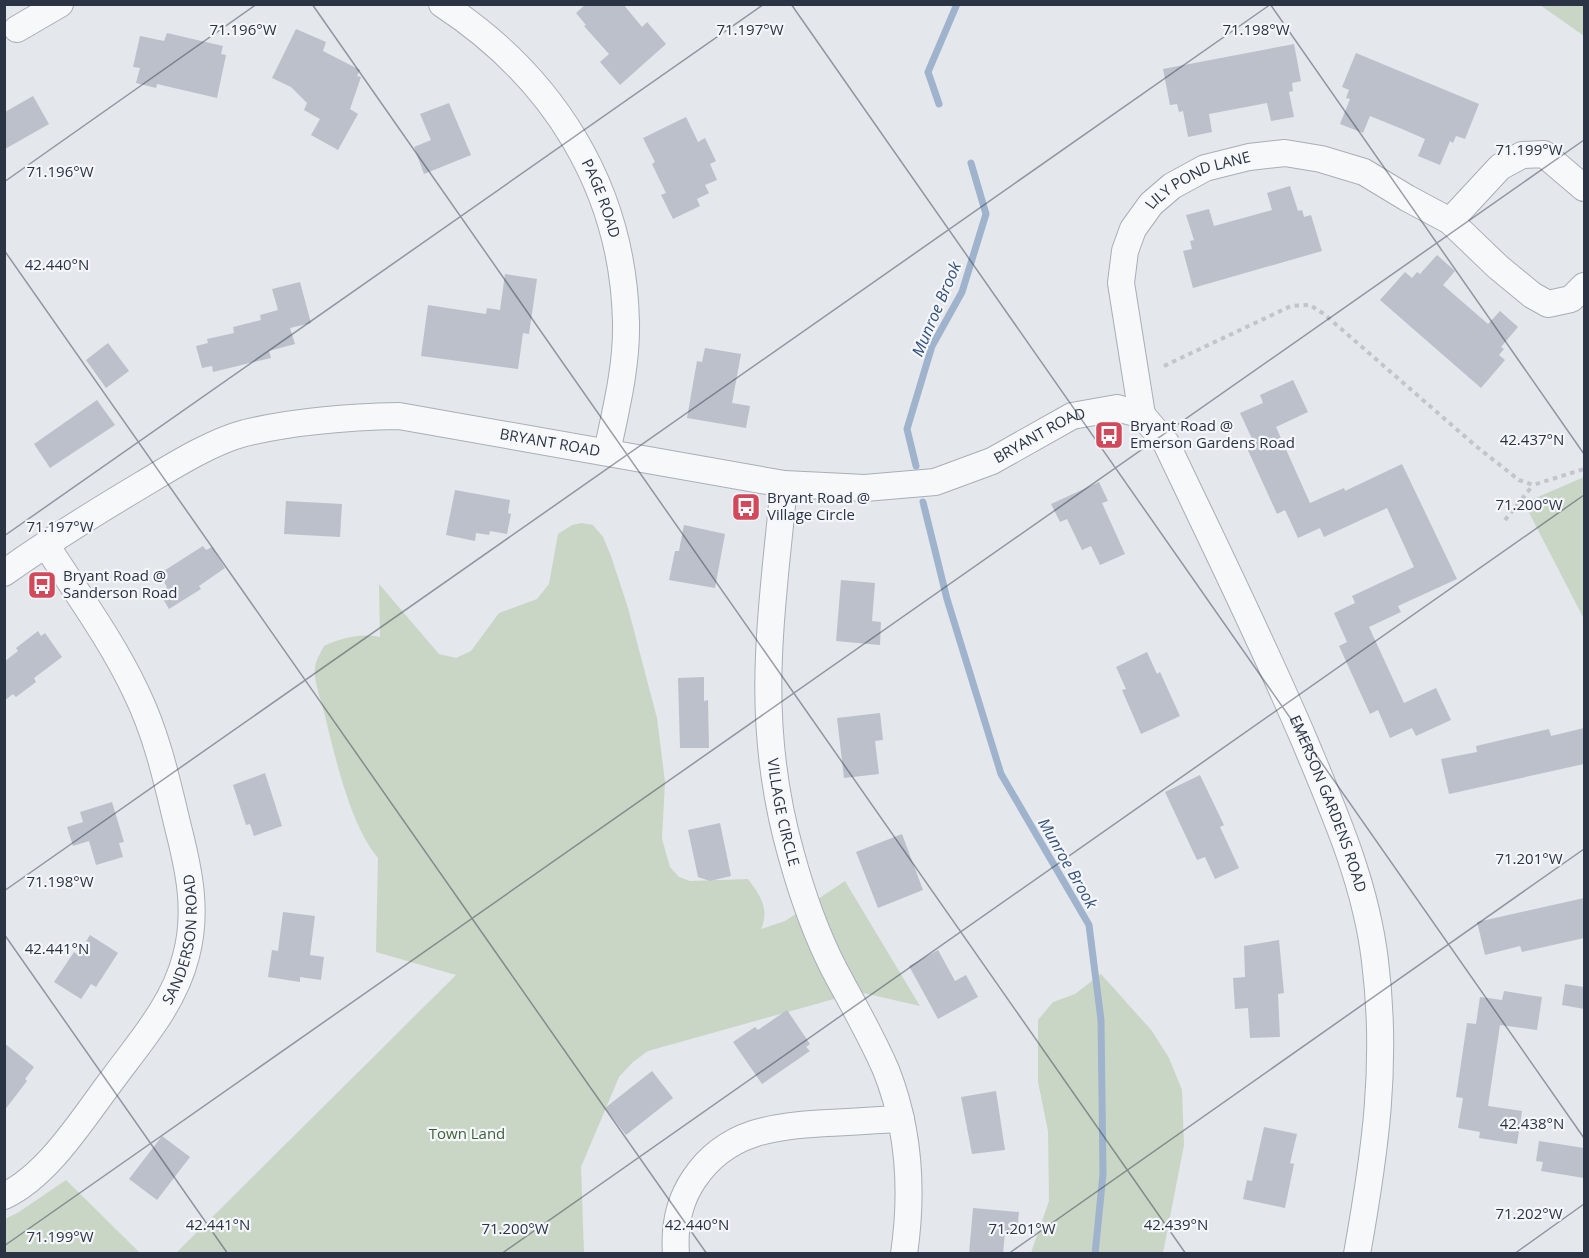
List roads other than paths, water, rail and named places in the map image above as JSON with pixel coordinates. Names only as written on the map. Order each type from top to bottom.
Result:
[{"type":"street","points":[[17,29],[60,4]]},
{"type":"street","name":"PAGE ROAD","points":[[442,4],[467,21],[496,46],[525,73],[551,103],[573,135],[587,161],[606,207],[619,254],[624,283],[626,323],[624,362],[607,452]]},
{"type":"street","name":"LILY POND LANE","points":[[1142,416],[1121,283],[1125,251],[1133,229],[1151,204],[1172,186],[1205,168],[1249,157],[1285,153],[1321,159],[1364,172],[1450,221],[1532,296],[1548,304],[1571,299],[1584,286]]},
{"type":"street","points":[[1450,221],[1500,166],[1522,154],[1544,154],[1584,188]]},
{"type":"street","name":"BRYANT ROAD","points":[[4,573],[189,456],[243,433],[287,426],[349,417],[399,416],[784,484],[865,488],[935,482],[992,460],[1072,416],[1117,408]]},
{"type":"street","name":"EMERSON GARDENS ROAD","points":[[1117,408],[1142,416],[1166,442],[1283,690],[1341,826],[1360,883],[1375,960],[1382,1044],[1378,1116],[1357,1254]]},
{"type":"street","name":"VILLAGE CIRCLE","points":[[784,484],[769,655],[770,735],[780,810],[801,892],[816,931],[874,1044],[886,1072],[901,1119],[908,1172],[909,1202],[904,1254]]},
{"type":"street","name":"SANDERSON ROAD","points":[[4,1196],[30,1178],[67,1140],[164,1009],[177,984],[186,957],[193,902],[189,873],[164,766],[137,693],[119,660],[46,545]]},
{"type":"street","points":[[676,1254],[675,1239],[679,1213],[688,1189],[702,1168],[720,1150],[741,1138],[764,1130],[795,1125],[901,1119]]},
{"type":"waterway","name":"Munroe Brook","points":[[939,104],[928,72],[957,4]]},
{"type":"waterway","name":"Munroe Brook","points":[[916,466],[907,429],[932,346],[962,292],[986,214],[971,163]]},
{"type":"waterway","name":"Munroe Brook","points":[[923,502],[947,599],[1001,774],[1089,925],[1101,1020],[1103,1174],[1095,1254]]},
{"type":"place","name":"Bryant Road @ Emerson Gardens Road","points":[[1109,435]]},
{"type":"place","name":"Bryant Road @ Village Circle","points":[[746,507]]},
{"type":"place","name":"Bryant Road @ Sanderson Road","points":[[42,585]]},
{"type":"park label","name":"Town Land","points":[[467,1134]]}]
